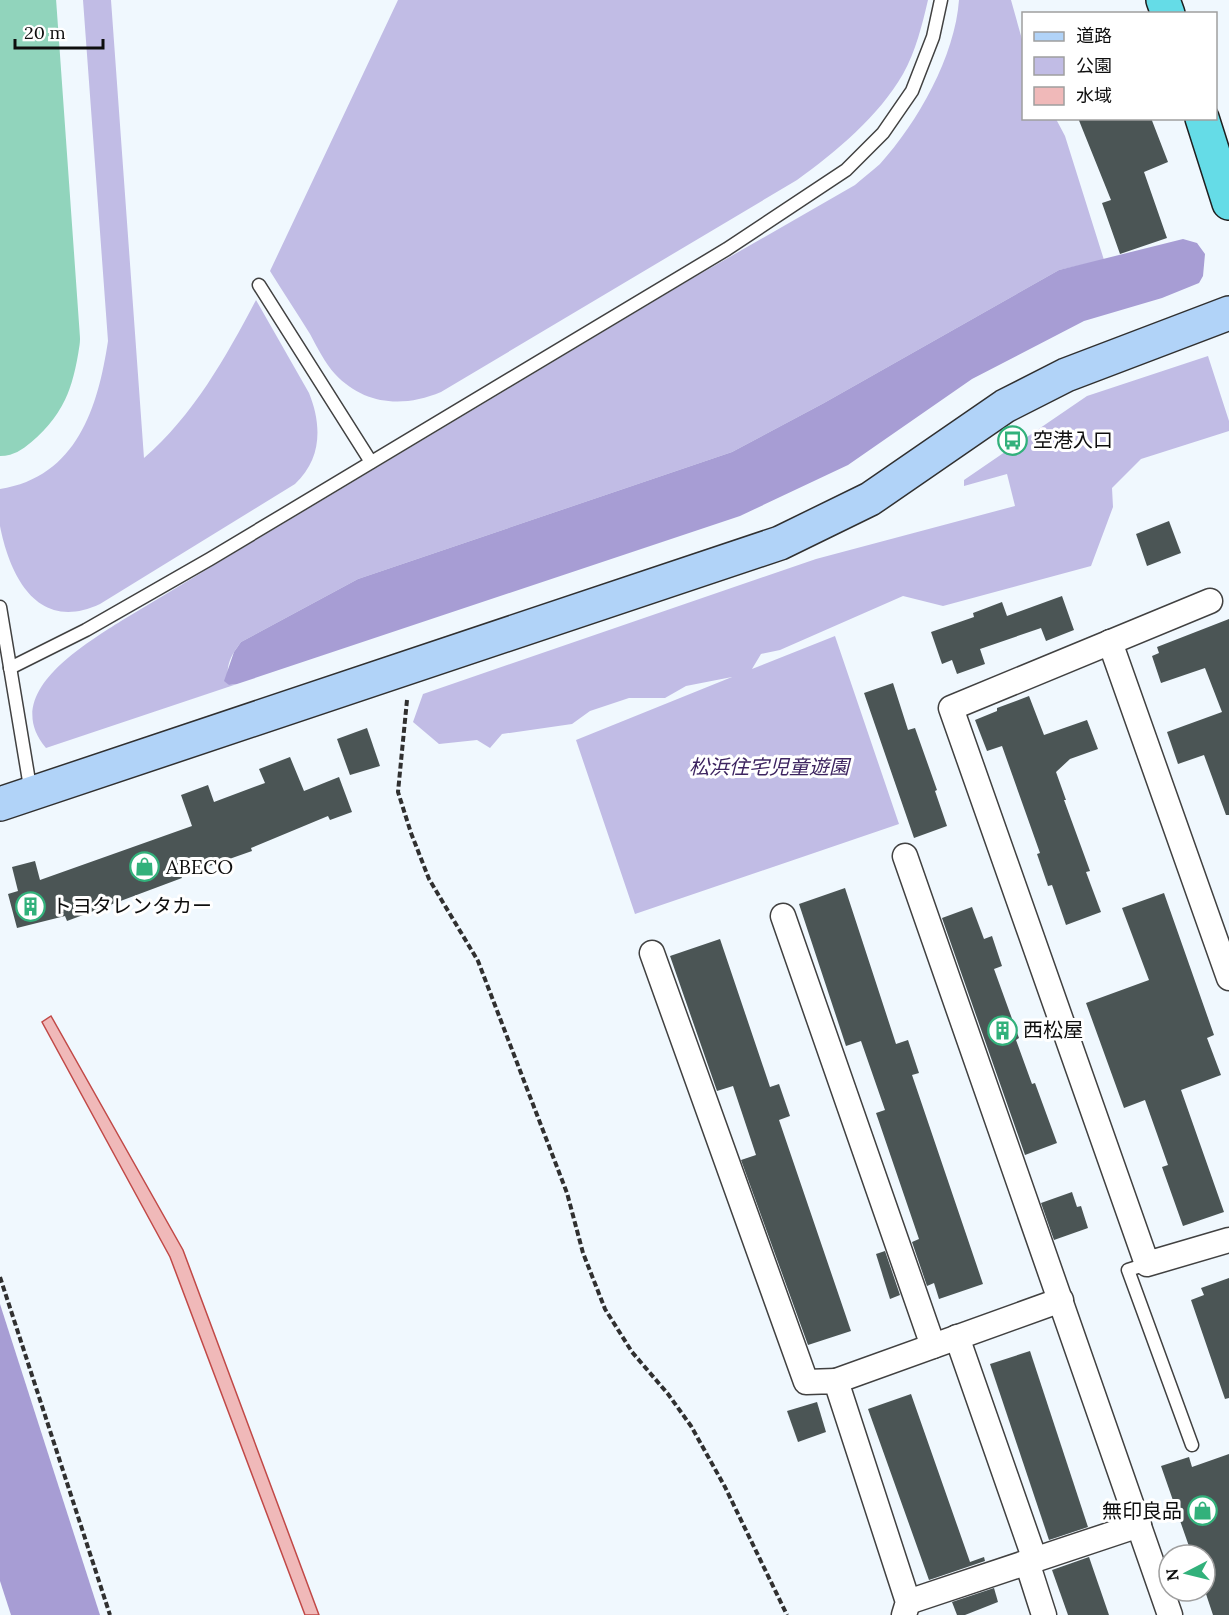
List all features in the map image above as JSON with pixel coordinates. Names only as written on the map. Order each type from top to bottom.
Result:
[{"type":"highway","points":[[1203,120],[1229,203]]},
{"type":"street","points":[[0,804],[780,543],[870,499],[1005,406],[1066,375],[1229,314]]},
{"type":"street","points":[[1210,601],[951,708],[1147,1264],[1229,1240]]},
{"type":"street","points":[[1110,642],[1229,978]]},
{"type":"street","points":[[905,856],[1170,1615]]},
{"type":"street","points":[[783,916],[933,1346]]},
{"type":"street","points":[[652,952],[806,1382],[836,1381],[1061,1300]]},
{"type":"street","points":[[957,1337],[1031,1561],[1044,1615]]},
{"type":"street","points":[[836,1381],[906,1609],[1031,1561],[1139,1525]]},
{"type":"lane","points":[[10,668],[86,630],[179,577],[727,249],[846,170],[883,134],[912,91],[933,37],[941,0]]},
{"type":"lane","points":[[259,285],[371,462]]},
{"type":"lane","points":[[0,607],[31,794]]},
{"type":"lane","points":[[1147,1264],[1128,1270],[1192,1445]]},
{"type":"path","points":[[416,664],[405,709],[398,792],[411,833],[429,879],[478,961],[567,1193],[583,1253],[605,1310],[632,1352],[668,1394],[691,1426],[725,1487],[787,1615]]},
{"type":"path","points":[[0,1277],[110,1615]]},
{"type":"green space","points":[[83,0],[111,0],[144,458],[178,424],[193,405],[233,343],[256,300],[309,393],[316,417],[317,441],[310,464],[295,484],[100,604],[78,611],[60,611],[44,606],[31,595],[11,564],[0,526],[0,489],[26,482],[48,470],[65,454],[79,435],[90,414],[104,366],[108,341]]},
{"type":"green space","points":[[398,0],[928,0],[912,56],[893,90],[856,132],[812,169],[441,392],[398,402],[371,398],[346,384],[335,374],[270,271]]},
{"type":"green space","points":[[959,0],[1011,0],[1022,39],[1022,120],[1057,120],[1065,136],[1104,260],[1059,270],[824,403],[732,452],[358,579],[241,642],[231,657],[228,667],[229,685],[237,684],[46,748],[34,728],[33,709],[39,691],[68,658],[86,644],[693,278],[855,185],[880,164],[908,129],[921,108],[942,65],[956,21]]},
{"type":"green space","name":"松浜住宅児童遊園","points":[[1208,356],[1229,421],[1229,431],[1141,459],[1112,488],[1113,507],[1091,566],[943,606],[903,596],[780,650],[761,654],[752,669],[835,636],[899,824],[635,914],[576,740],[732,677],[686,686],[665,698],[629,698],[590,711],[572,724],[502,734],[490,748],[477,740],[439,744],[413,722],[423,694],[816,559],[1015,506],[1007,474],[964,486],[964,480],[1087,396]]},
{"type":"shaded area","points":[[1183,239],[1197,243],[1205,254],[1203,276],[1199,283],[1162,298],[1084,321],[972,379],[848,465],[740,516],[237,684],[229,685],[224,681],[234,652],[241,642],[358,579],[732,452],[824,403],[1059,270]]},
{"type":"shaded area","points":[[0,1304],[100,1615],[11,1615],[0,1581]]},
{"type":"water","points":[[51,1016],[183,1250],[319,1615],[305,1615],[170,1257],[42,1022]]},
{"type":"building","points":[[1079,120],[1152,120],[1168,162],[1144,172],[1167,238],[1120,254],[1102,203],[1111,200]]},
{"type":"building","points":[[1169,521],[1181,553],[1147,566],[1136,534]]},
{"type":"building","points":[[1062,596],[1074,630],[1046,641],[1041,628],[980,649],[985,664],[957,674],[952,660],[942,664],[931,632],[974,617],[973,613],[1002,602],[1007,616]]},
{"type":"building","points":[[1229,619],[1229,815],[1226,815],[1204,755],[1178,764],[1167,732],[1222,712],[1205,668],[1161,683],[1152,656],[1159,653],[1157,647]]},
{"type":"building","points":[[893,683],[908,730],[915,728],[947,826],[914,838],[864,693]]},
{"type":"building","points":[[1029,696],[1044,735],[1087,720],[1098,749],[1070,759],[1056,772],[1090,871],[1086,872],[1101,912],[1066,925],[1052,885],[1048,886],[1037,854],[1040,853],[1002,746],[987,751],[975,720],[997,711],[997,708]]},
{"type":"building","points":[[367,728],[380,766],[350,775],[337,739]]},
{"type":"building","points":[[290,757],[304,791],[339,777],[352,812],[330,820],[328,816],[251,848],[252,851],[67,921],[65,916],[17,928],[8,894],[18,891],[12,867],[35,861],[40,880],[192,826],[181,795],[208,785],[214,802],[265,783],[259,769]]},
{"type":"building","points":[[845,888],[896,1044],[908,1040],[919,1073],[912,1075],[983,1284],[939,1299],[934,1283],[927,1286],[912,1242],[919,1239],[876,1113],[885,1110],[861,1041],[846,1046],[799,904]]},
{"type":"building","points":[[1164,893],[1214,1035],[1207,1038],[1221,1075],[1181,1090],[1224,1212],[1183,1226],[1162,1167],[1168,1165],[1145,1100],[1124,1108],[1086,1003],[1149,980],[1122,908]]},
{"type":"building","points":[[972,907],[984,939],[992,936],[1002,966],[994,969],[1019,1038],[1016,1040],[1057,1143],[1025,1155],[942,918]]},
{"type":"building","points":[[720,939],[770,1087],[779,1084],[790,1116],[779,1120],[851,1331],[808,1345],[741,1160],[756,1155],[733,1086],[717,1091],[670,956]]},
{"type":"building","points":[[1072,1192],[1077,1207],[1081,1206],[1088,1228],[1054,1240],[1041,1203]]},
{"type":"building","points":[[885,1251],[900,1295],[890,1299],[876,1254]]},
{"type":"building","points":[[1229,1278],[1229,1398],[1225,1399],[1191,1300],[1204,1295],[1201,1288]]},
{"type":"building","points":[[1030,1351],[1088,1527],[1049,1540],[990,1364]]},
{"type":"building","points":[[911,1394],[970,1562],[984,1557],[985,1561],[929,1580],[868,1409]]},
{"type":"building","points":[[817,1402],[826,1432],[798,1442],[787,1411]]},
{"type":"building","name":"無印良品","points":[[1229,1454],[1229,1615],[1213,1615],[1209,1603],[1217,1603],[1217,1543],[1188,1543],[1161,1466],[1189,1457],[1192,1467]]},
{"type":"building","points":[[1089,1557],[1109,1615],[1068,1615],[1052,1570]]},
{"type":"building","points":[[994,1588],[998,1602],[965,1615],[957,1615],[952,1602]]},
{"type":"taxiway","points":[[0,416],[18,400],[29,382],[36,363],[40,339],[16,0]]},
{"type":"place","name":"空港入口","points":[[1012,440]]},
{"type":"place","name":"ABECO","points":[[145,867]]},
{"type":"place","name":"トヨタレンタカー","points":[[31,906]]},
{"type":"place","name":"西松屋","points":[[1002,1030]]},
{"type":"place","name":"無印良品","points":[[1203,1511]]}]
